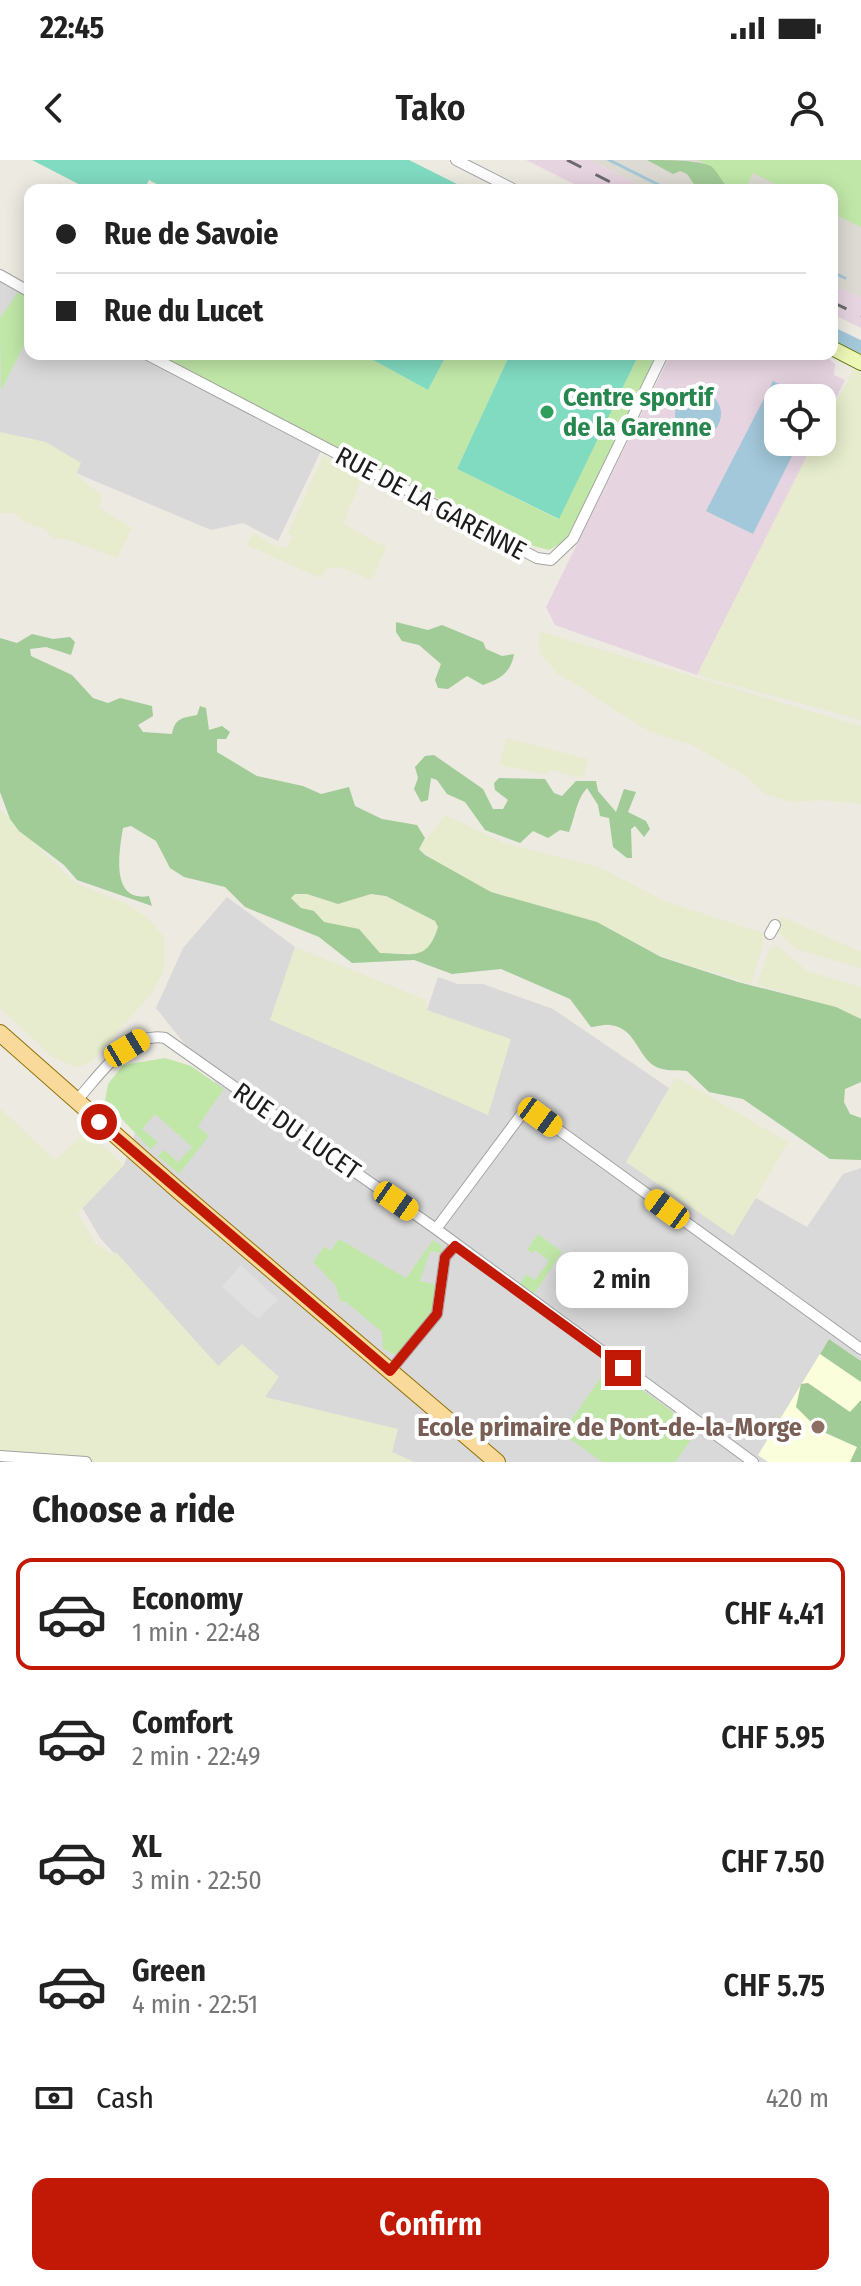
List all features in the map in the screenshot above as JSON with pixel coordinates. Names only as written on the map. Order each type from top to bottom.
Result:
[{"type":"main road","points":[[0,1033],[497,1462]]},
{"type":"street","points":[[456,160],[503,184]]},
{"type":"street","points":[[0,275],[24,289]]},
{"type":"street","points":[[838,351],[861,363]]},
{"type":"street","name":"RUE DE LA GARENNE","points":[[158,360],[537,558],[551,560],[573,539],[660,360]]},
{"type":"street","name":"RUE DU LUCET","points":[[76,1101],[127,1048],[143,1038],[165,1038],[436,1229],[455,1246],[753,1462]]},
{"type":"street","points":[[436,1229],[527,1107],[861,1349]]},
{"type":"street","points":[[390,1371],[437,1314],[445,1257],[455,1246]]},
{"type":"street","points":[[0,1456],[86,1462]]},
{"type":"shaded area","points":[[526,160],[590,160],[637,184],[574,184]]},
{"type":"shaded area","points":[[590,160],[861,160],[861,298],[838,286],[838,184],[637,184]]},
{"type":"shaded area","points":[[0,274],[24,288],[24,360],[155,360],[321,451],[278,541],[243,523],[211,530],[0,441]]},
{"type":"shaded area","points":[[838,286],[861,298],[861,328],[838,317]]},
{"type":"shaded area","points":[[668,360],[830,360],[835,364],[834,375],[845,380],[836,398],[836,384],[764,384],[764,456],[807,456],[697,675],[555,625],[546,607]]},
{"type":"shaded area","points":[[854,369],[861,370],[861,720],[697,675],[807,456],[836,456],[836,401]]},
{"type":"shaded area","points":[[0,432],[46,442],[81,463],[76,475],[102,495],[100,508],[132,528],[117,558],[66,539],[53,539],[45,529],[24,522],[15,513],[0,513]]},
{"type":"shaded area","points":[[323,456],[362,477],[343,524],[386,547],[372,580],[340,567],[327,569],[321,578],[246,545],[254,533],[277,548],[287,547],[293,536],[288,533]]},
{"type":"shaded area","points":[[541,632],[861,726],[861,804],[822,800],[791,802],[767,795],[744,775],[692,745],[650,732],[557,673],[541,654],[538,644]]},
{"type":"shaded area","points":[[506,738],[588,759],[583,778],[550,770],[547,775],[500,765]]},
{"type":"shaded area","points":[[0,809],[74,882],[127,904],[147,917],[164,937],[164,970],[152,993],[93,1060],[77,1068],[52,1057],[0,1008]]},
{"type":"shaded area","points":[[445,815],[507,844],[599,867],[664,901],[766,934],[751,984],[661,956],[597,922],[491,892],[461,877],[419,849]]},
{"type":"shaded area","points":[[294,894],[307,894],[338,904],[371,894],[385,896],[435,921],[438,927],[428,950],[421,954],[380,953],[359,929],[323,922],[314,911],[301,908],[291,898]]},
{"type":"shaded area","points":[[227,897],[295,947],[271,1020],[427,1010],[438,977],[458,984],[483,984],[553,1009],[669,1088],[627,1162],[732,1235],[756,1198],[807,1227],[843,1174],[861,1168],[861,1462],[414,1462],[392,1452],[397,1429],[264,1397],[218,1366],[100,1238],[82,1207],[124,1165],[138,1125],[157,1104],[215,1082],[156,1008],[183,948]]},
{"type":"shaded area","points":[[780,916],[861,952],[861,968],[795,949],[776,930]]},
{"type":"shaded area","points":[[778,946],[807,971],[861,987],[861,1019],[836,1007],[757,985],[770,948]]},
{"type":"shaded area","points":[[295,947],[426,1000],[427,1010],[511,1039],[488,1115],[270,1020]]},
{"type":"shaded area","points":[[676,1077],[788,1142],[733,1236],[626,1162]]},
{"type":"shaded area","points":[[0,1108],[55,1160],[87,1131],[124,1165],[78,1213],[95,1243],[112,1255],[116,1252],[218,1366],[242,1344],[279,1377],[265,1397],[398,1429],[392,1452],[414,1462],[0,1462]]},
{"type":"shaded area","points":[[241,1265],[278,1300],[258,1319],[222,1287]]},
{"type":"shaded area","name":"Ecole primaire de Pont-de-la-Morge","points":[[829,1339],[861,1361],[861,1462],[768,1462],[758,1455]]},
{"type":"green space","points":[[32,160],[409,160],[457,184],[157,184],[149,180],[147,184],[78,184]]},
{"type":"green space","points":[[647,160],[705,164],[711,166],[725,184],[694,184],[687,174],[680,171],[673,174]]},
{"type":"green space","points":[[698,160],[861,160],[861,227],[838,216],[838,184],[775,184],[753,173],[748,184],[726,184]]},
{"type":"green space","points":[[19,291],[24,294],[24,347],[1,391],[0,318]]},
{"type":"green space","points":[[166,360],[373,360],[428,390],[444,360],[507,360],[457,469],[558,519],[636,360],[656,360],[570,538],[549,550],[530,545]]},
{"type":"green space","points":[[373,360],[444,360],[428,390]]},
{"type":"green space","name":"Centre sportif de la Garenne","points":[[507,360],[636,360],[559,519],[457,469]]},
{"type":"green space","points":[[396,622],[428,630],[442,625],[483,642],[486,649],[502,656],[514,654],[513,661],[504,674],[483,685],[467,676],[448,689],[438,688],[435,680],[441,664],[419,645],[402,641],[396,632]]},
{"type":"green space","points":[[32,634],[53,639],[70,637],[75,642],[71,655],[46,647],[30,649],[31,656],[72,675],[93,698],[108,703],[120,698],[152,706],[153,716],[138,725],[143,732],[172,734],[180,720],[197,715],[200,706],[206,708],[209,730],[222,726],[230,732],[226,739],[217,739],[217,752],[257,776],[303,786],[321,794],[349,787],[355,806],[382,819],[417,825],[425,838],[419,849],[425,855],[491,892],[597,922],[661,957],[738,982],[836,1007],[861,1019],[861,1082],[845,1089],[844,1102],[850,1114],[861,1118],[861,1160],[830,1159],[743,1099],[709,1092],[687,1071],[654,1066],[627,1032],[608,1025],[591,1027],[570,999],[501,969],[452,974],[414,960],[352,963],[319,937],[245,907],[225,887],[184,877],[170,868],[156,841],[131,826],[123,828],[120,874],[128,892],[149,896],[152,906],[77,880],[64,865],[19,831],[10,819],[0,792],[0,638],[17,643]],"holes":[[[295,894],[307,894],[338,904],[371,894],[386,896],[435,921],[438,927],[434,938],[423,951],[416,954],[380,953],[359,929],[324,922],[314,911],[301,908],[291,898]]]},
{"type":"green space","points":[[434,755],[483,789],[493,809],[503,809],[508,800],[495,790],[494,783],[499,778],[545,779],[554,793],[562,796],[576,781],[596,781],[598,791],[616,812],[624,789],[636,792],[628,812],[646,821],[650,829],[644,837],[635,826],[631,829],[632,858],[627,858],[613,847],[609,818],[600,816],[598,805],[587,788],[578,803],[569,832],[560,830],[548,838],[533,831],[520,843],[485,830],[465,802],[447,794],[437,780],[431,778],[428,800],[421,802],[414,789],[418,778],[415,767],[425,756]]},
{"type":"green space","points":[[165,1058],[191,1066],[224,1089],[198,1126],[209,1136],[179,1174],[158,1156],[164,1150],[178,1162],[192,1147],[155,1114],[142,1129],[158,1142],[151,1150],[105,1101],[108,1084],[123,1065]]},
{"type":"green space","points":[[538,1234],[562,1252],[534,1294],[520,1284],[526,1274],[535,1280],[549,1261],[535,1250],[532,1253],[527,1250]]},
{"type":"green space","points":[[339,1239],[406,1278],[433,1240],[442,1246],[441,1253],[430,1251],[420,1281],[437,1285],[433,1312],[396,1355],[383,1349],[382,1332],[346,1302],[340,1301],[336,1286],[313,1262],[324,1247],[331,1250]]},
{"type":"green space","points":[[829,1339],[861,1361],[861,1382],[820,1354]]},
{"type":"green space","points":[[609,1366],[698,1430],[675,1462],[602,1462],[562,1433]]},
{"type":"green space","points":[[808,1383],[850,1412],[861,1400],[861,1462],[850,1462],[857,1447],[819,1430],[796,1407],[801,1384]]},
{"type":"water","points":[[698,391],[714,398],[721,414],[714,430],[698,437],[682,430],[675,414],[682,398]]},
{"type":"water","points":[[764,398],[764,456],[792,456],[753,534],[706,511]]},
{"type":"waterway","points":[[609,160],[657,184]]},
{"type":"waterway","points":[[838,275],[845,278]]},
{"type":"waterway","points":[[838,336],[861,347]]},
{"type":"railway","points":[[567,160],[614,184]]},
{"type":"railway","points":[[838,305],[861,316]]},
{"type":"place","name":"Centre sportif de la Garenne","points":[[547,412]]},
{"type":"place","name":"Ecole primaire de Pont-de-la-Morge","points":[[818,1427]]},
{"type":"route","points":[[99,1122],[390,1371],[437,1314],[445,1257],[455,1246],[623,1368]]}]
